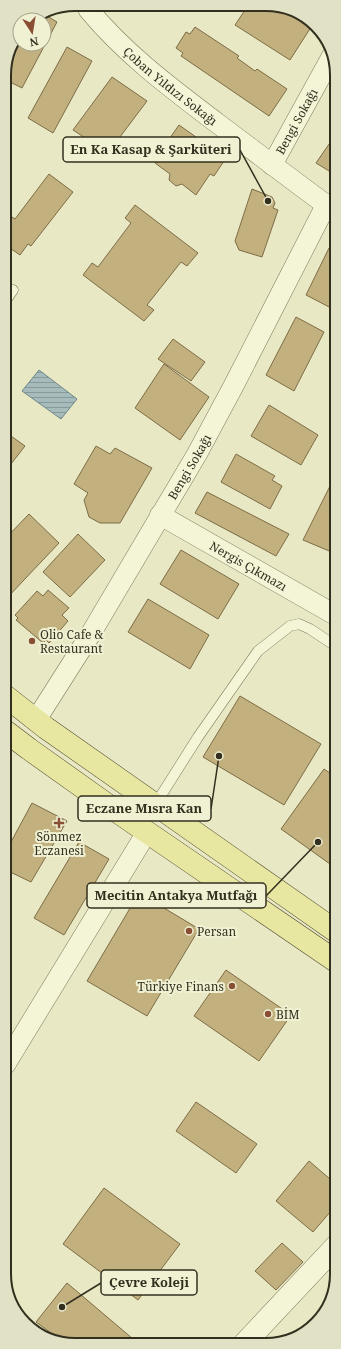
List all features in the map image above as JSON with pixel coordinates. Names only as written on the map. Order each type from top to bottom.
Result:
[{"type":"main road","points":[[11,700],[155,805],[330,927]]},
{"type":"main road","points":[[11,735],[147,832],[330,957]]},
{"type":"street","name":"Çoban Yıldızı Sokağı","points":[[90,11],[116,41],[154,74],[330,208]]},
{"type":"street","name":"Bengi Sokağı","points":[[272,165],[329,62]]},
{"type":"street","name":"Bengi Sokağı","points":[[36,720],[90,635],[194,459],[330,211]]},
{"type":"street","name":"Nergis Çıkmazı","points":[[160,515],[330,612]]},
{"type":"street","points":[[11,1054],[147,832]]},
{"type":"street","points":[[250,1338],[330,1252]]},
{"type":"lane","points":[[155,805],[198,737],[258,651],[290,626],[299,624],[310,629],[330,642]]},
{"type":"shaded area","points":[[39,370],[77,399],[61,419],[22,391]]},
{"type":"building","points":[[244,11],[266,11],[287,14],[305,24],[310,29],[290,60],[235,25]]},
{"type":"building","points":[[52,19],[57,22],[52,31]]},
{"type":"building","points":[[195,27],[239,56],[237,58],[255,71],[257,69],[287,89],[269,116],[181,56],[183,53],[176,48],[186,32],[190,34]]},
{"type":"building","points":[[67,47],[92,61],[53,133],[28,118]]},
{"type":"building","points":[[16,52],[41,52],[22,88],[11,82],[13,58]]},
{"type":"building","points":[[112,77],[147,101],[108,153],[73,130]]},
{"type":"building","points":[[179,125],[196,137],[196,140],[226,158],[214,176],[210,174],[196,195],[182,184],[176,186],[169,180],[170,174],[155,163],[170,144],[167,142]]},
{"type":"building","points":[[330,143],[330,172],[316,163]]},
{"type":"building","points":[[49,174],[73,192],[31,246],[28,244],[20,255],[11,249],[11,218],[12,217],[15,219]]},
{"type":"building","points":[[252,189],[272,197],[275,203],[273,208],[278,210],[262,257],[239,250],[235,241]]},
{"type":"building","points":[[135,205],[198,253],[187,266],[181,262],[147,305],[154,310],[144,321],[83,275],[92,263],[98,267],[131,223],[125,218]]},
{"type":"building","points":[[329,248],[330,307],[306,295]]},
{"type":"building","points":[[296,317],[324,332],[294,391],[266,375]]},
{"type":"building","points":[[173,339],[205,362],[191,381],[158,359]]},
{"type":"building","points":[[164,364],[209,397],[180,440],[135,408]]},
{"type":"building","points":[[269,405],[318,435],[301,465],[251,436]]},
{"type":"building","points":[[11,436],[25,446],[11,464]]},
{"type":"building","points":[[96,446],[110,454],[115,448],[152,468],[120,523],[100,523],[89,517],[84,500],[88,493],[74,484]]},
{"type":"building","points":[[236,454],[275,476],[272,480],[282,486],[270,509],[221,482]]},
{"type":"building","points":[[330,486],[330,551],[303,540]]},
{"type":"building","points":[[207,492],[289,534],[276,556],[195,513]]},
{"type":"building","points":[[29,514],[59,543],[11,594],[11,533]]},
{"type":"building","points":[[78,534],[105,560],[70,597],[43,572]]},
{"type":"building","points":[[181,550],[239,584],[218,619],[160,584]]},
{"type":"building","points":[[48,590],[69,608],[62,615],[68,621],[49,643],[46,640],[43,643],[16,620],[18,618],[15,615],[37,591],[43,596]]},
{"type":"building","points":[[148,599],[209,635],[190,669],[128,632]]},
{"type":"building","points":[[240,696],[321,744],[284,805],[203,757]]},
{"type":"building","points":[[324,769],[330,773],[330,864],[281,829]]},
{"type":"building","points":[[32,803],[67,821],[31,882],[11,872],[11,842]]},
{"type":"building","points":[[79,842],[109,859],[64,935],[34,918]]},
{"type":"building","points":[[139,893],[199,929],[147,1016],[87,981]]},
{"type":"building","points":[[226,970],[291,1015],[259,1061],[194,1016]]},
{"type":"building","points":[[196,1102],[257,1144],[236,1173],[176,1131]]},
{"type":"building","points":[[309,1161],[330,1179],[330,1212],[313,1232],[276,1201]]},
{"type":"building","points":[[104,1188],[180,1244],[138,1300],[63,1244]]},
{"type":"building","points":[[282,1243],[303,1262],[276,1290],[255,1271]]},
{"type":"building","points":[[67,1283],[132,1338],[62,1337],[52,1334],[36,1322]]},
{"type":"place","name":"En Ka Kasap & Şarküteri","points":[[268,201]]},
{"type":"place","name":"Olio Cafe & Restaurant","points":[[32,641]]},
{"type":"place","name":"Eczane Mısra Kan","points":[[219,756]]},
{"type":"place","name":"Sönmez Eczanesi","points":[[59,823]]},
{"type":"place","name":"Mecitin Antakya Mutfağı","points":[[318,842]]},
{"type":"place","name":"Persan","points":[[189,931]]},
{"type":"place","name":"Türkiye Finans","points":[[232,986]]},
{"type":"place","name":"BİM","points":[[268,1014]]},
{"type":"place","name":"Çevre Koleji","points":[[62,1307]]}]
